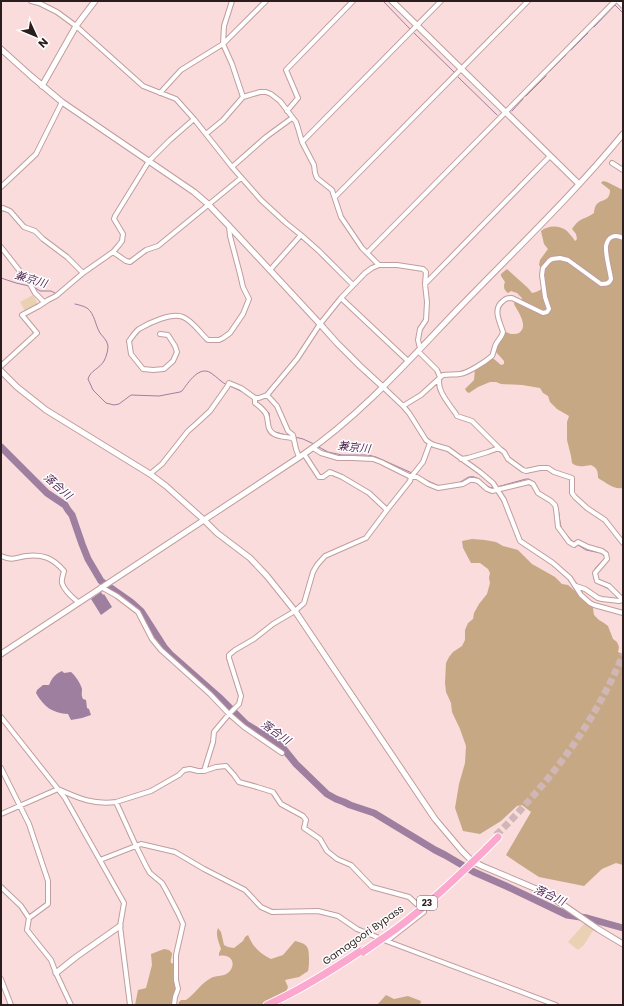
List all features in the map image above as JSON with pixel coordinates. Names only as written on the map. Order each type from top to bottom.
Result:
[{"type":"highway","name":"Gamagoori Bypass","points":[[274,1005],[328,975],[395,929],[450,883],[497,836]]},
{"type":"highway","name":"Gamagoori Bypass","points":[[267,1005],[306,985],[363,951]]},
{"type":"street","points":[[31,1],[39,3],[57,12],[76,26],[142,86],[176,99],[261,200],[301,235],[353,286]]},
{"type":"street","points":[[42,86],[76,26],[96,1]]},
{"type":"street","points":[[232,1],[224,26],[223,44],[232,64],[242,97]]},
{"type":"street","points":[[160,93],[181,70],[223,44],[266,1]]},
{"type":"street","points":[[287,111],[298,98],[286,70],[353,1]]},
{"type":"street","points":[[392,1],[579,184]]},
{"type":"street","points":[[302,142],[441,1]]},
{"type":"street","points":[[335,198],[528,1]]},
{"type":"street","points":[[367,253],[617,1],[623,6]]},
{"type":"street","points":[[1,49],[62,102],[150,161],[194,192],[208,204],[337,343],[403,406],[430,444],[448,449],[480,472],[496,488],[504,500],[520,541],[553,563],[570,578],[581,595],[590,604],[623,614]]},
{"type":"street","points":[[206,134],[223,120],[242,97],[260,92],[271,94],[280,101],[298,128],[302,142],[314,165],[317,178],[332,190],[341,218],[362,248],[379,265]]},
{"type":"street","points":[[1,187],[36,154],[62,102]]},
{"type":"street","points":[[232,167],[266,137],[292,118]]},
{"type":"street","points":[[1,366],[36,333],[22,315],[56,296],[83,273],[113,252],[122,241],[123,234],[114,219],[115,216],[150,161],[170,140],[194,120]]},
{"type":"street","points":[[1,654],[315,447],[383,387],[579,184],[623,134]]},
{"type":"street","points":[[425,284],[550,156]]},
{"type":"street","points":[[612,163],[623,170]]},
{"type":"street","points":[[113,252],[130,262],[146,250],[158,246],[241,178]]},
{"type":"street","points":[[1,209],[3,208],[10,211],[24,227],[35,231],[67,257],[83,273]]},
{"type":"street","points":[[160,334],[168,335],[175,346],[177,352],[173,361],[164,369],[143,369],[131,354],[129,341],[138,330],[154,321],[175,316],[182,316],[192,323],[208,340],[219,340],[230,333],[243,314],[249,299],[243,287],[230,236],[229,226]]},
{"type":"street","points":[[270,270],[301,235]]},
{"type":"street","points":[[403,406],[421,395],[440,377],[448,374],[466,373],[492,356],[495,345],[503,332],[497,315],[497,309],[504,299],[512,298],[543,313],[547,312],[549,309],[545,297],[542,275],[543,268],[549,260],[564,258],[601,284],[606,284],[611,279],[606,245],[613,236],[623,238]]},
{"type":"street","points":[[1,247],[30,284],[32,289],[44,302]]},
{"type":"street","points":[[255,400],[267,395],[297,359],[320,324],[341,298],[365,273],[379,265],[397,265],[423,269],[426,272],[426,320],[420,329],[418,340],[419,349],[437,370],[440,377],[438,381],[439,389],[457,416],[472,421],[504,452],[508,459],[523,470],[526,471],[548,468],[554,472],[572,478],[572,493],[575,497],[582,505],[605,520],[623,543]]},
{"type":"street","points":[[341,298],[408,361]]},
{"type":"street","points":[[1,371],[17,387],[46,410],[150,474],[166,486],[217,533],[250,558],[267,576],[295,611],[435,819],[462,851],[476,863],[546,893],[563,903],[586,921],[623,944]]},
{"type":"street","points":[[150,474],[162,464],[188,431],[210,411],[229,383],[241,388],[255,400],[267,416],[270,432],[273,434],[294,438]]},
{"type":"street","points":[[267,395],[277,406],[288,431],[294,438],[296,449],[320,477],[323,478],[330,472],[342,477],[369,493],[387,510]]},
{"type":"street","points":[[204,771],[213,742],[214,732],[229,713],[239,704],[241,696],[229,658],[230,655],[273,624],[295,611],[304,603],[313,572],[325,556],[366,538],[423,462],[430,444]]},
{"type":"street","points":[[315,447],[321,452],[338,458],[373,459],[413,475],[438,488],[463,484],[470,480],[478,481],[489,490],[529,482],[538,493],[551,501],[555,506],[558,527],[569,542],[574,545],[578,542],[606,554],[607,559],[595,573],[597,580],[609,586],[622,600]]},
{"type":"street","points":[[461,458],[468,458],[500,448]]},
{"type":"street","points":[[1,556],[18,559],[24,556],[34,555],[49,558],[58,563],[64,571],[62,582],[64,587],[79,603]]},
{"type":"street","points":[[576,586],[585,589],[598,598],[622,600]]},
{"type":"street","points":[[102,587],[138,612],[152,639],[160,650],[210,694],[244,727],[282,753]]},
{"type":"street","points":[[1,717],[65,798],[124,904],[120,926],[130,1005]]},
{"type":"street","points":[[1,814],[58,789],[78,798],[92,802],[111,803],[151,791],[184,770],[190,768],[204,771],[216,767],[226,766],[239,782],[272,792],[281,804],[303,816],[306,820],[304,828],[320,839],[327,851],[337,859],[351,865],[372,887],[409,897],[424,911],[387,941]]},
{"type":"street","points":[[1,768],[29,824],[48,882],[48,904],[29,918],[26,930],[51,960],[71,1005]]},
{"type":"street","points":[[116,802],[150,873],[162,883],[178,913],[182,924],[176,954],[176,980],[178,989],[174,1005]]},
{"type":"street","points":[[100,860],[141,844],[175,852],[245,890],[261,907],[272,912],[318,911],[338,916],[357,929],[555,1005]]},
{"type":"street","points":[[1,886],[29,918]]},
{"type":"street","points":[[56,973],[120,926]]},
{"type":"street","points":[[1,979],[11,1005]]},
{"type":"shaded area","points":[[603,181],[623,190],[623,237],[615,235],[605,245],[610,279],[608,282],[601,282],[568,259],[547,260],[541,268],[539,265],[540,260],[548,249],[544,244],[541,231],[550,227],[558,227],[567,231],[575,241],[577,239],[576,234],[572,229],[574,226],[581,220],[594,213],[597,204],[608,198],[610,190],[601,183]]},
{"type":"shaded area","points":[[615,237],[623,240],[623,488],[616,488],[598,478],[597,470],[591,465],[578,466],[572,463],[567,440],[567,422],[569,416],[557,409],[540,388],[490,382],[469,393],[465,389],[474,380],[475,369],[491,359],[494,359],[501,365],[504,364],[504,361],[496,352],[496,347],[504,333],[517,334],[523,327],[522,319],[514,304],[515,301],[547,314],[547,300],[543,275],[546,265],[554,259],[566,261],[600,285],[608,285],[611,282],[607,245],[609,241]]},
{"type":"shaded area","points":[[507,269],[532,293],[542,289],[548,309],[546,311],[521,301],[522,298],[517,293],[511,291],[508,293],[506,291],[504,287],[505,282],[501,274]]},
{"type":"shaded area","points":[[33,295],[38,304],[25,311],[20,302]]},
{"type":"shaded area","points":[[472,539],[496,542],[503,546],[518,550],[532,564],[555,577],[562,584],[568,585],[590,604],[593,608],[594,615],[608,626],[613,639],[617,642],[619,647],[618,652],[623,654],[623,865],[616,863],[602,869],[584,886],[539,877],[506,855],[531,812],[522,805],[517,806],[501,821],[480,834],[463,831],[455,808],[459,784],[465,763],[466,746],[452,712],[451,703],[446,692],[446,663],[453,652],[462,646],[465,640],[465,630],[468,623],[473,619],[474,613],[479,604],[487,594],[490,583],[490,573],[488,569],[480,563],[471,563],[463,548],[462,541]]},
{"type":"shaded area","points":[[101,592],[103,595],[104,594],[112,607],[101,615],[91,599]]},
{"type":"shaded area","points":[[62,671],[64,673],[71,672],[78,680],[82,689],[82,698],[86,700],[87,708],[89,709],[91,715],[71,720],[68,714],[53,711],[45,706],[39,698],[36,693],[37,690],[43,685],[49,685],[54,676]]},
{"type":"shaded area","points":[[584,924],[587,924],[594,929],[584,945],[578,950],[568,942]]},
{"type":"shaded area","points":[[218,928],[221,932],[224,945],[234,948],[248,935],[257,950],[271,959],[283,955],[295,941],[302,943],[308,948],[308,971],[299,977],[285,980],[288,987],[281,1005],[178,1005],[181,1000],[186,1000],[207,980],[213,977],[225,975],[231,969],[233,963],[232,960],[227,956],[219,956],[221,949],[217,936]]},
{"type":"shaded area","points":[[164,949],[169,950],[172,953],[171,963],[175,964],[174,984],[176,988],[172,1005],[135,1005],[138,990],[146,988],[152,965],[151,954]]},
{"type":"shaded area","points":[[386,995],[394,999],[408,996],[421,1001],[420,1005],[377,1005]]},
{"type":"waterway","points":[[383,1],[410,29]]},
{"type":"waterway","points":[[594,27],[615,5],[623,13]]},
{"type":"waterway","points":[[414,33],[454,72]]},
{"type":"waterway","points":[[571,50],[588,33]]},
{"type":"waterway","points":[[550,71],[566,55]]},
{"type":"waterway","points":[[526,96],[546,76]]},
{"type":"waterway","points":[[458,77],[497,115]]},
{"type":"waterway","points":[[512,111],[523,99]]},
{"type":"waterway","name":"兼京川","points":[[1,278],[29,286]]},
{"type":"waterway","name":"兼京川","points":[[34,287],[40,291],[51,291],[57,294]]},
{"type":"waterway","name":"兼京川","points":[[75,304],[90,310],[97,327],[108,346],[104,361],[89,376],[88,379],[93,390],[106,403],[114,405],[119,404],[131,395],[159,396],[180,392],[194,376],[202,371],[211,373],[227,385]]},
{"type":"waterway","name":"兼京川","points":[[230,386],[245,393]]},
{"type":"waterway","name":"兼京川","points":[[265,409],[269,413],[270,424]]},
{"type":"waterway","name":"兼京川","points":[[271,428],[275,432],[286,435]]},
{"type":"waterway","name":"兼京川","points":[[295,437],[314,444]]},
{"type":"waterway","name":"兼京川","points":[[317,446],[328,452],[342,455],[368,455],[376,457],[412,473]]},
{"type":"waterway","name":"落合川","points":[[1,447],[47,493],[65,505],[72,515],[88,559],[101,581],[141,611],[164,647],[171,655],[221,699],[246,724],[283,748],[296,764],[327,794],[350,805],[374,813],[474,872],[567,915],[587,918],[623,928]]},
{"type":"waterway","name":"兼京川","points":[[460,482],[468,477],[473,477],[479,479],[487,486],[494,488]]},
{"type":"waterway","name":"兼京川","points":[[424,479],[439,486]]},
{"type":"waterway","name":"兼京川","points":[[497,487],[526,479],[533,482]]},
{"type":"waterway","name":"兼京川","points":[[545,495],[556,504],[561,527]]},
{"type":"waterway","name":"兼京川","points":[[565,533],[575,543]]},
{"type":"waterway","name":"兼京川","points":[[578,545],[586,550],[601,553]]},
{"type":"waterway","name":"兼京川","points":[[602,561],[594,572],[593,575],[595,582],[609,589],[619,599]]},
{"type":"tunnel","points":[[496,835],[540,788],[568,753],[592,716],[623,655]]}]
